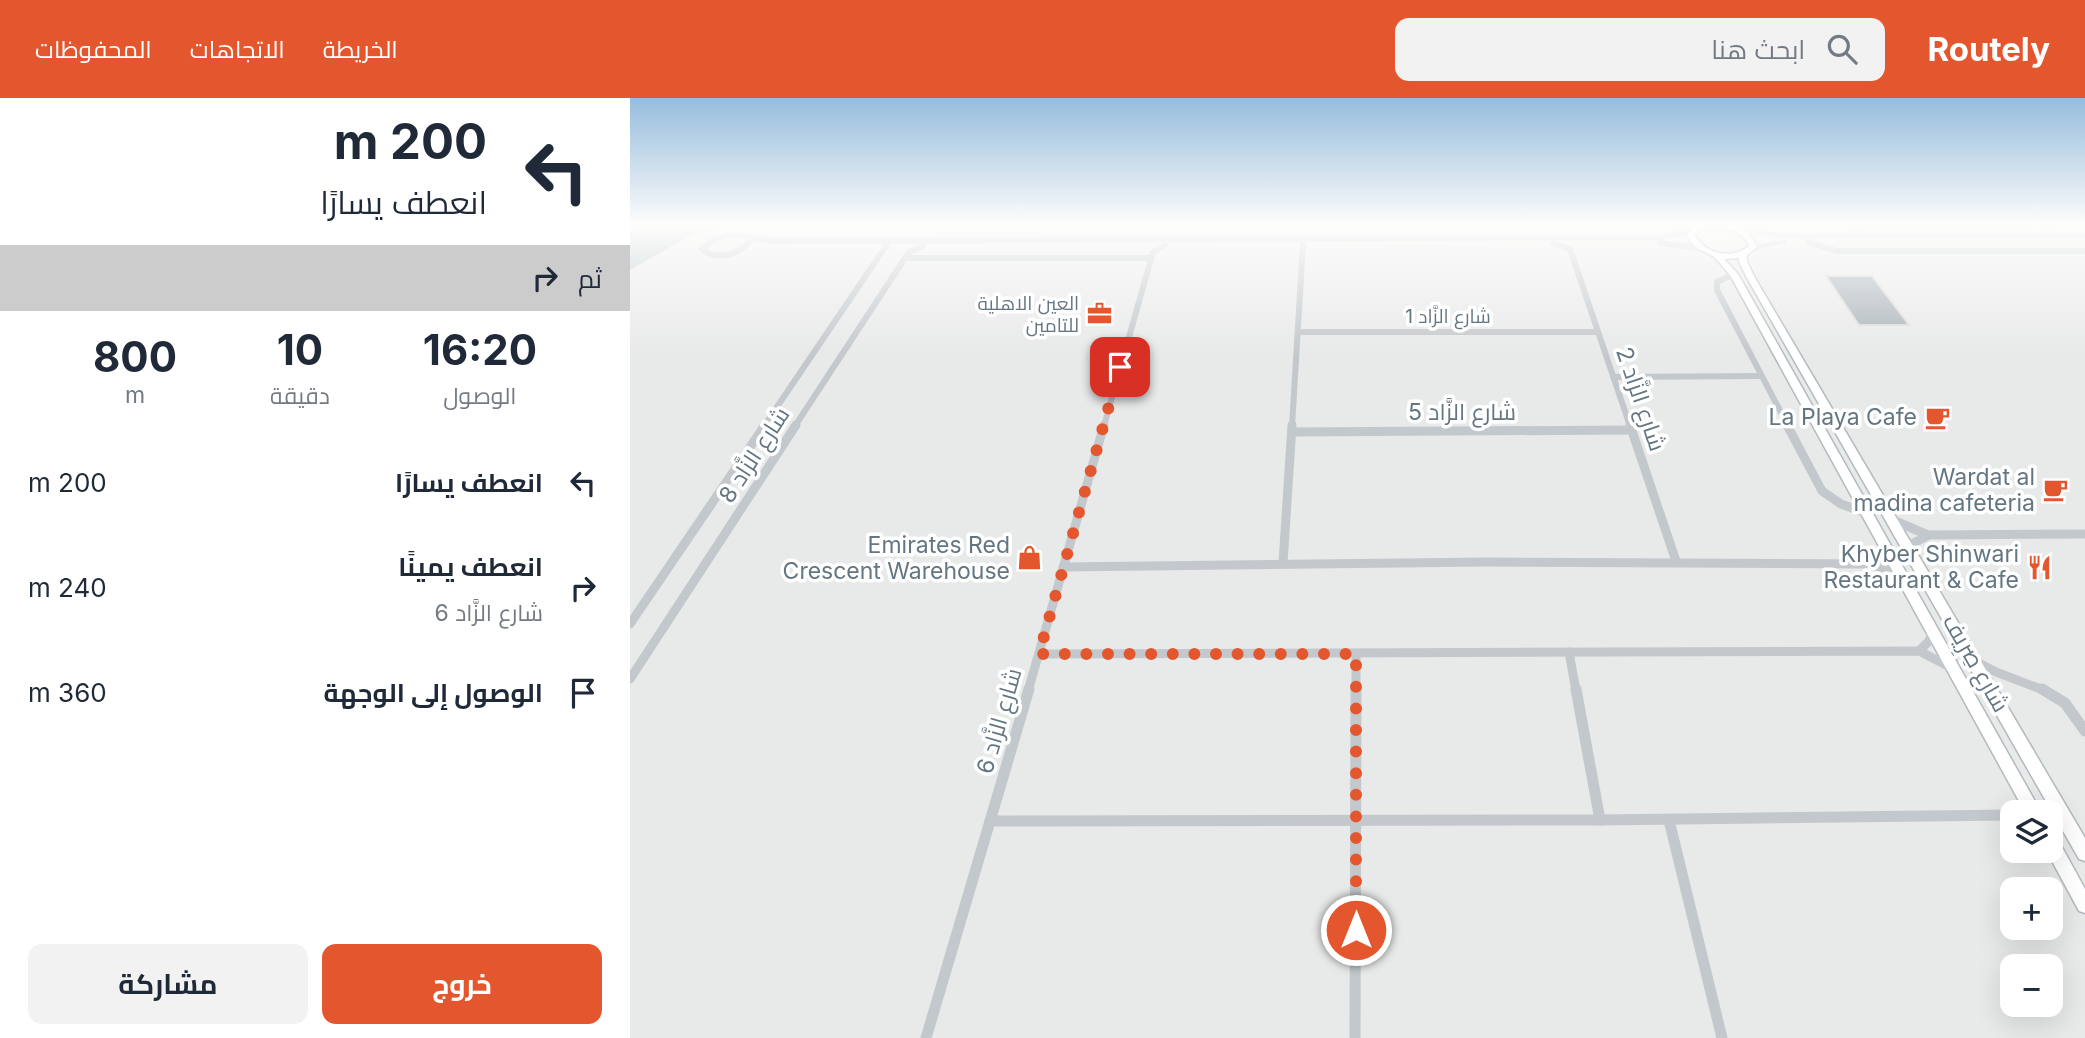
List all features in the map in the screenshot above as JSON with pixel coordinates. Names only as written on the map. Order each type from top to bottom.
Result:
[{"type":"main road","name":"شارع صِرِيف","points":[[1728,268],[2026,800]]},
{"type":"main road","name":"شارع صِرِيف","points":[[1746,268],[2085,853]]},
{"type":"main road","points":[[2062,863],[2085,905]]},
{"type":"street","name":"شارع الزَّاد 8","points":[[630,624],[871,268]]},
{"type":"street","name":"شارع الزَّاد 8","points":[[630,679],[896,268]]},
{"type":"street","name":"شارع الزَّاد 6","points":[[926,1038],[1148,268]]},
{"type":"street","points":[[1283,563],[1302,268]]},
{"type":"street","name":"شارع الزَّاد 2","points":[[1580,268],[1598,332],[1676,561]]},
{"type":"street","points":[[1734,274],[1717,282],[1717,290],[1822,491],[1841,504],[1866,513]]},
{"type":"street","name":"شارع الزَّاد 1","points":[[1299,332],[1598,332]]},
{"type":"street","points":[[1614,377],[1760,376]]},
{"type":"street","name":"شارع الزَّاد 5","points":[[1292,432],[1632,430]]},
{"type":"street","points":[[1893,520],[1929,535],[2085,534]]},
{"type":"street","points":[[1908,546],[1929,535]]},
{"type":"street","points":[[1870,564],[1884,558],[1885,548]]},
{"type":"street","points":[[1063,567],[1676,561],[1870,564],[1883,567],[1902,578]]},
{"type":"street","points":[[1919,651],[1929,641],[1932,631]]},
{"type":"street","points":[[1039,654],[1919,651],[1942,660],[1953,669]]},
{"type":"street","points":[[1569,652],[1600,820]]},
{"type":"street","points":[[1355,1038],[1356,654]]},
{"type":"street","points":[[1975,660],[1995,673],[2056,697],[2067,705],[2085,731]]},
{"type":"street","points":[[990,821],[1669,820],[2000,815]]},
{"type":"street","points":[[1669,820],[1721,1038]]},
{"type":"shaded area","points":[[634,268],[2085,268],[2085,1038],[630,1038],[630,270]]},
{"type":"building","points":[[1826,276],[1872,276],[1909,325],[1859,325]]},
{"type":"place","name":"العين الاهلية للتامين","points":[[1099,314]]},
{"type":"place","name":"La Playa Cafe","points":[[1937,417]]},
{"type":"place","name":"Wardat al madina cafeteria","points":[[2055,490]]},
{"type":"place","name":"Emirates Red Crescent Warehouse","points":[[1030,558]]},
{"type":"place","name":"Khyber Shinwari Restaurant & Cafe","points":[[2039,567]]},
{"type":"route","points":[[1120,367],[1039,654],[1356,654],[1356,930]]}]
